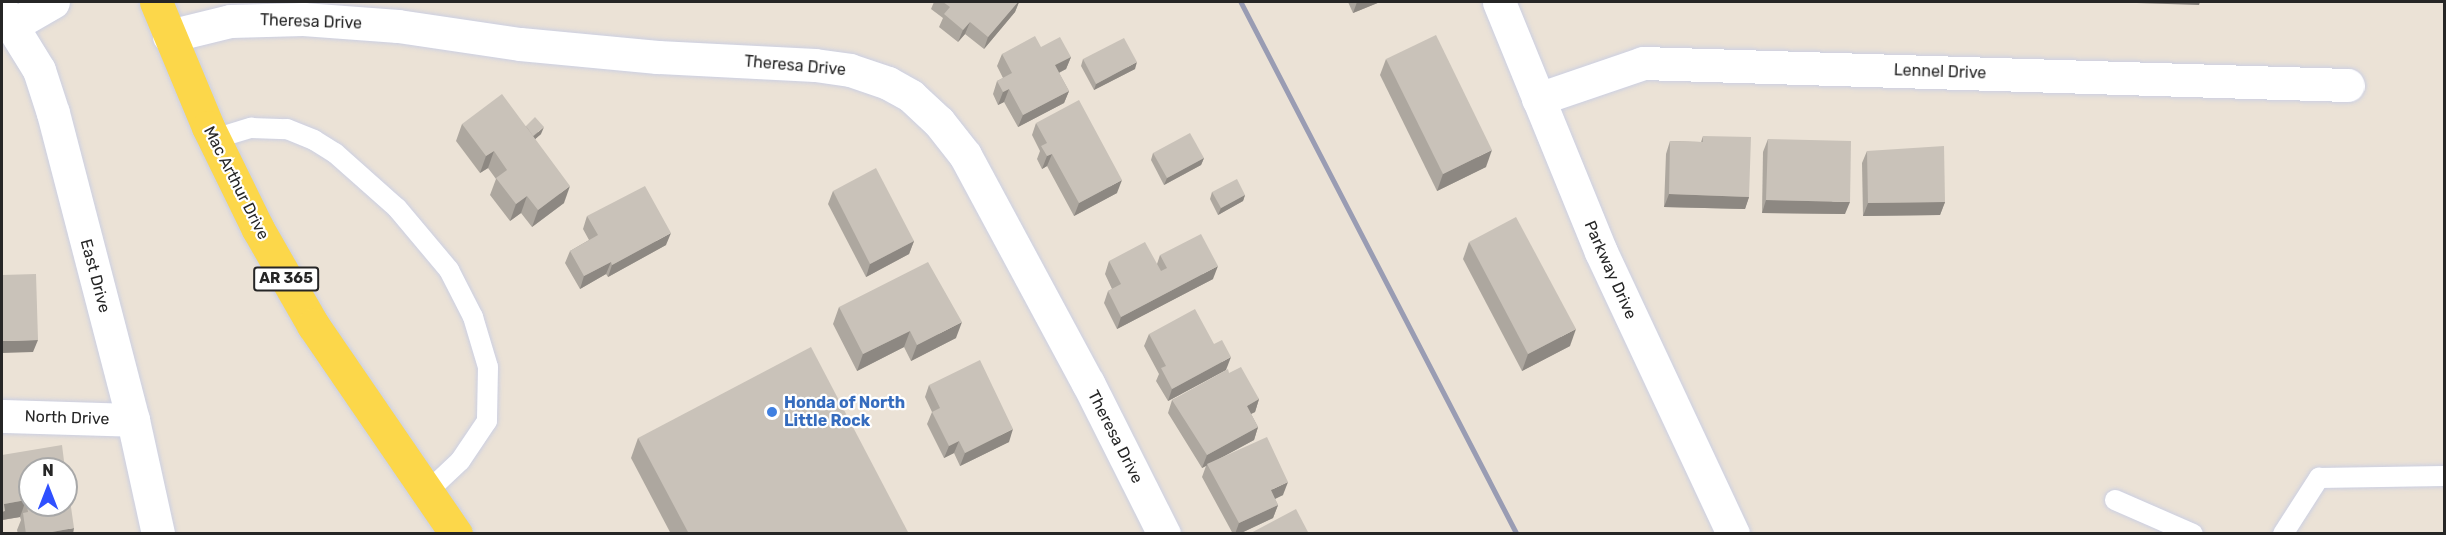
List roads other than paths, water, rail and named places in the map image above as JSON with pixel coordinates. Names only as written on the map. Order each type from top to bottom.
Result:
[{"type":"main road","name":"Mac Arthur Drive","points":[[156,2],[214,139],[313,325],[456,534]]},
{"type":"street","points":[[7,17],[53,2]]},
{"type":"street","name":"Parkway Drive","points":[[1499,2],[1601,252],[1733,534]]},
{"type":"street","name":"East Drive","points":[[7,17],[39,70],[53,113],[133,420],[158,534]]},
{"type":"street","name":"Theresa Drive","points":[[169,36],[230,21],[315,20],[398,26],[520,44],[657,57],[815,65],[850,70],[888,82],[911,96],[939,122],[965,155],[1088,383],[1164,534]]},
{"type":"street","name":"Lennel Drive","points":[[1538,99],[1643,63],[2348,85]]},
{"type":"street","name":"North Drive","points":[[2,416],[133,420]]},
{"type":"lane","points":[[214,139],[251,128],[287,129],[314,140],[335,153],[397,208],[449,270],[473,317],[488,367],[487,421],[460,460],[426,493]]},
{"type":"lane","points":[[2283,534],[2319,478],[2445,476]]},
{"type":"lane","points":[[2115,500],[2193,534]]},
{"type":"railway","points":[[1241,2],[1517,534]]},
{"type":"place","name":"Honda of North Little Rock","points":[[772,412]]}]
